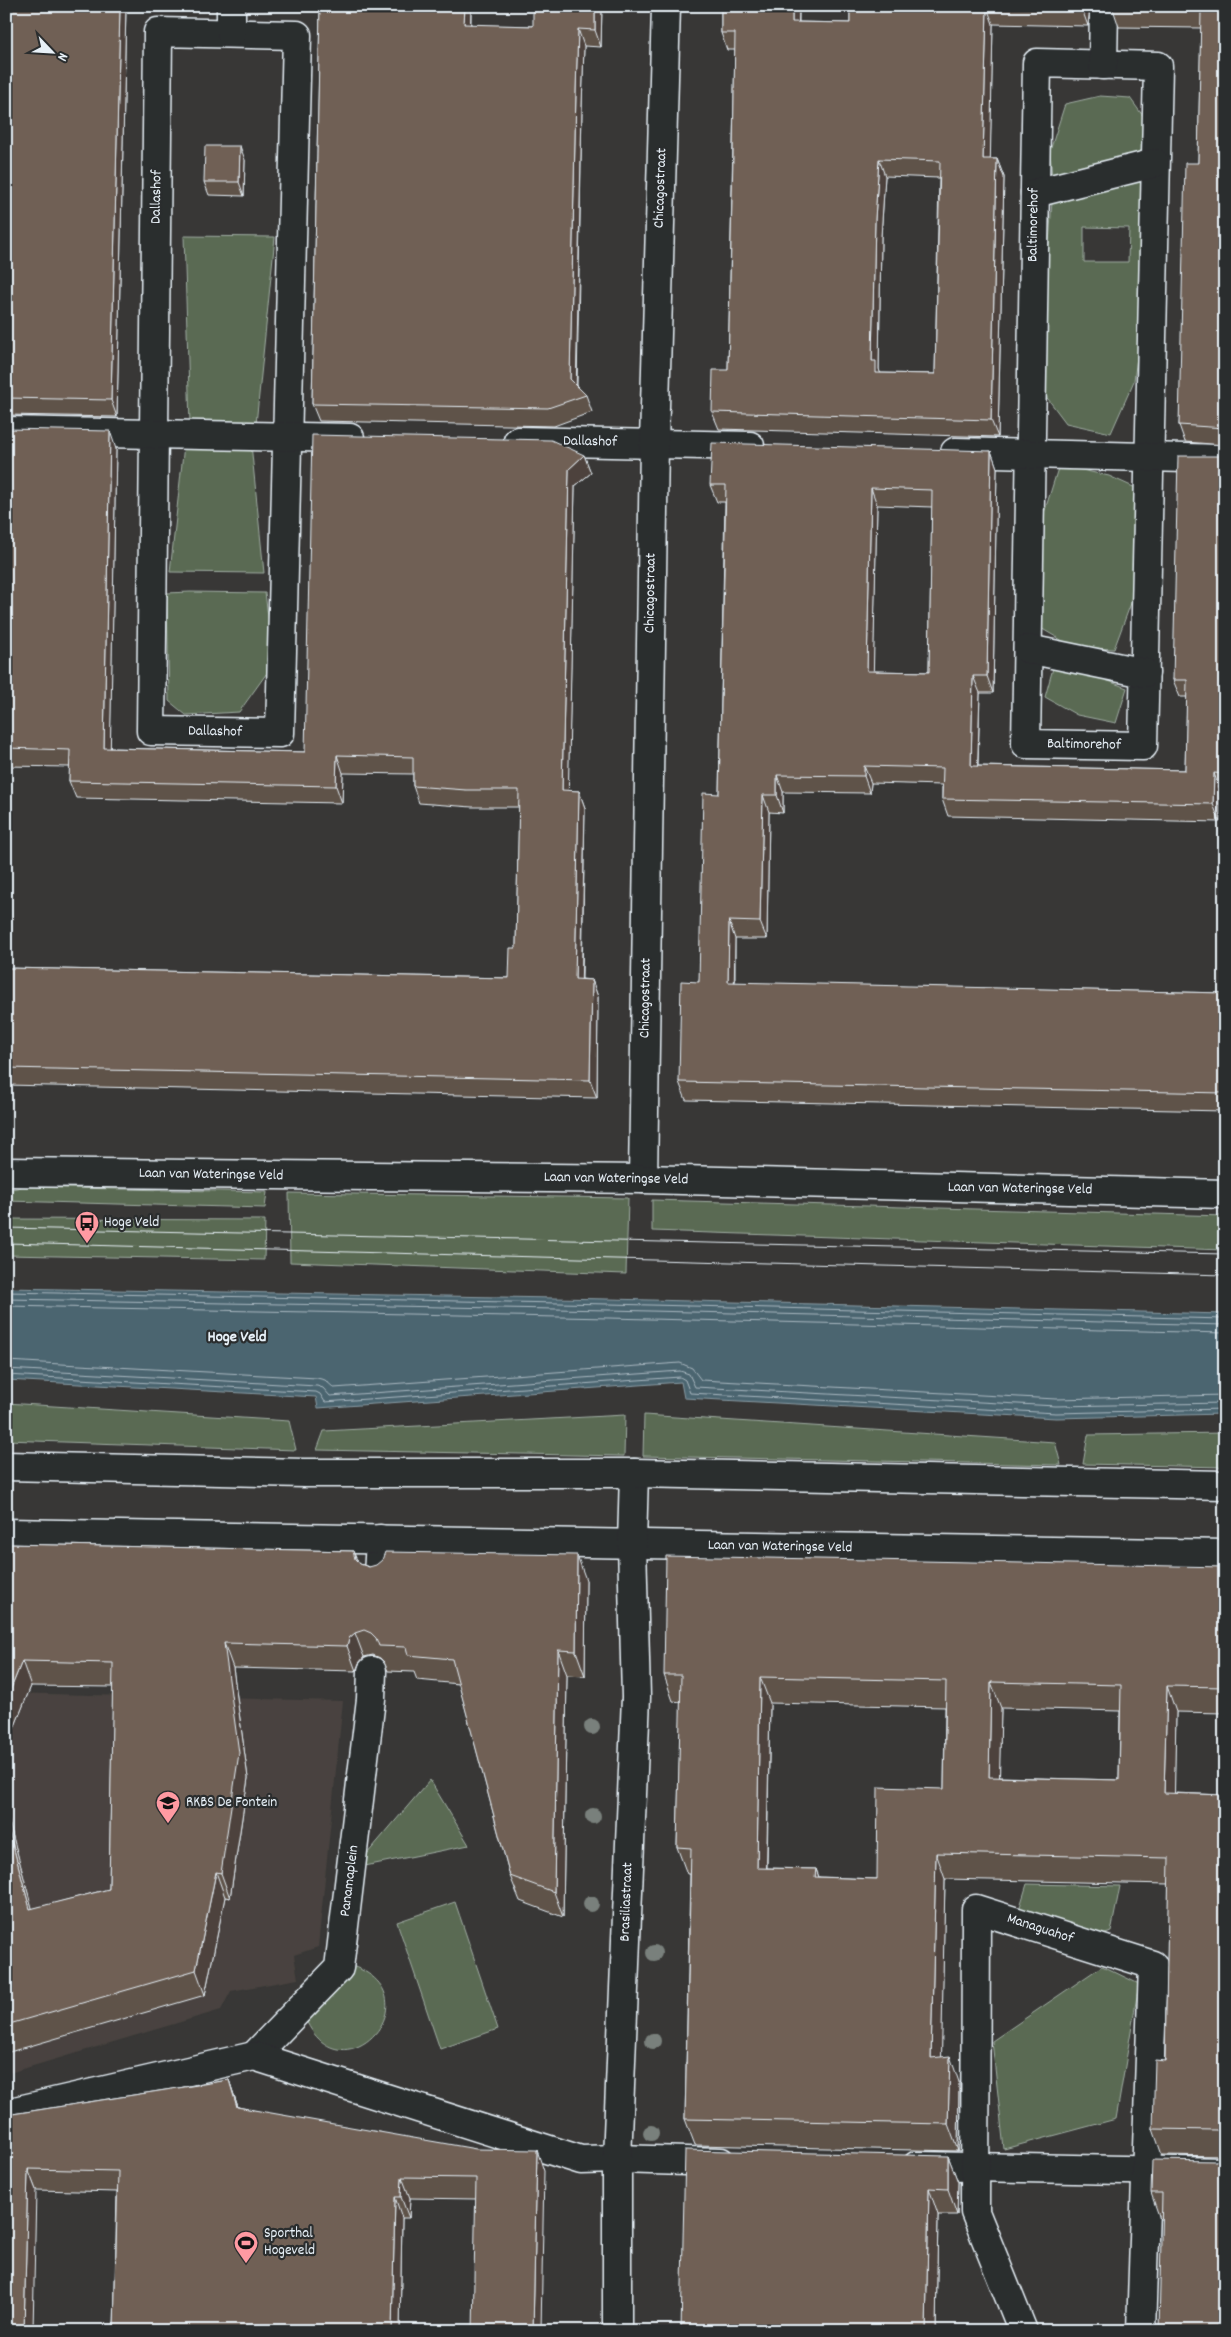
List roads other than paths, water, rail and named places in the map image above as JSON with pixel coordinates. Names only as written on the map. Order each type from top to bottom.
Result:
[{"type":"street","points":[[231,6],[231,33]]},
{"type":"street","name":"Chicagostraat","points":[[644,1179],[654,443],[666,6]]},
{"type":"street","points":[[1103,65],[1104,6]]},
{"type":"street","name":"Dallashof","points":[[158,32],[231,33],[297,35],[280,733],[151,731],[158,32]]},
{"type":"street","name":"Baltimorehof","points":[[1037,63],[1158,66],[1156,163],[1143,746],[1026,744],[1037,63]]},
{"type":"street","points":[[1035,194],[1156,163]]},
{"type":"street","points":[[6,431],[372,438]]},
{"type":"street","name":"Dallashof","points":[[497,440],[654,443]]},
{"type":"street","points":[[654,443],[770,447]]},
{"type":"street","points":[[935,451],[1225,459]]},
{"type":"street","points":[[1028,649],[1144,673]]},
{"type":"street","name":"Laan van Wateringse Veld","points":[[6,1172],[644,1179],[1225,1194]]},
{"type":"street","points":[[6,1466],[304,1473],[634,1473],[1225,1485]]},
{"type":"street","name":"Brasiliastraat","points":[[617,2331],[617,2159],[636,1697],[632,1544],[634,1473]]},
{"type":"street","name":"Laan van Wateringse Veld","points":[[6,1533],[1225,1554]]},
{"type":"street","points":[[378,1576],[380,1539]]},
{"type":"street","name":"Panamaplein","points":[[254,2056],[340,1968],[371,1699],[372,1671]]},
{"type":"street","name":"Managuahof","points":[[1023,2331],[975,2212],[973,2167],[976,1909],[1153,1965],[1141,2331]]},
{"type":"street","points":[[6,2114],[254,2056],[582,2160],[745,2162]]},
{"type":"street","points":[[894,2166],[1225,2172]]},
{"type":"water","points":[[6,1288],[609,1299],[1225,1314],[1225,1414],[1056,1418],[684,1398],[681,1382],[318,1408],[316,1397],[6,1380]]},
{"type":"tram line","points":[[6,1228],[1225,1254]]},
{"type":"tram line","points":[[6,1243],[1225,1275]]},
{"type":"place","name":"Hoge Veld","points":[[87,1244]]},
{"type":"place","name":"RKBS De Fontein","points":[[168,1824]]},
{"type":"place","name":"Sporthal Hogeveld","points":[[246,2264]]},
{"type":"district","name":"Hoge Veld","points":[[237,1337]]}]
